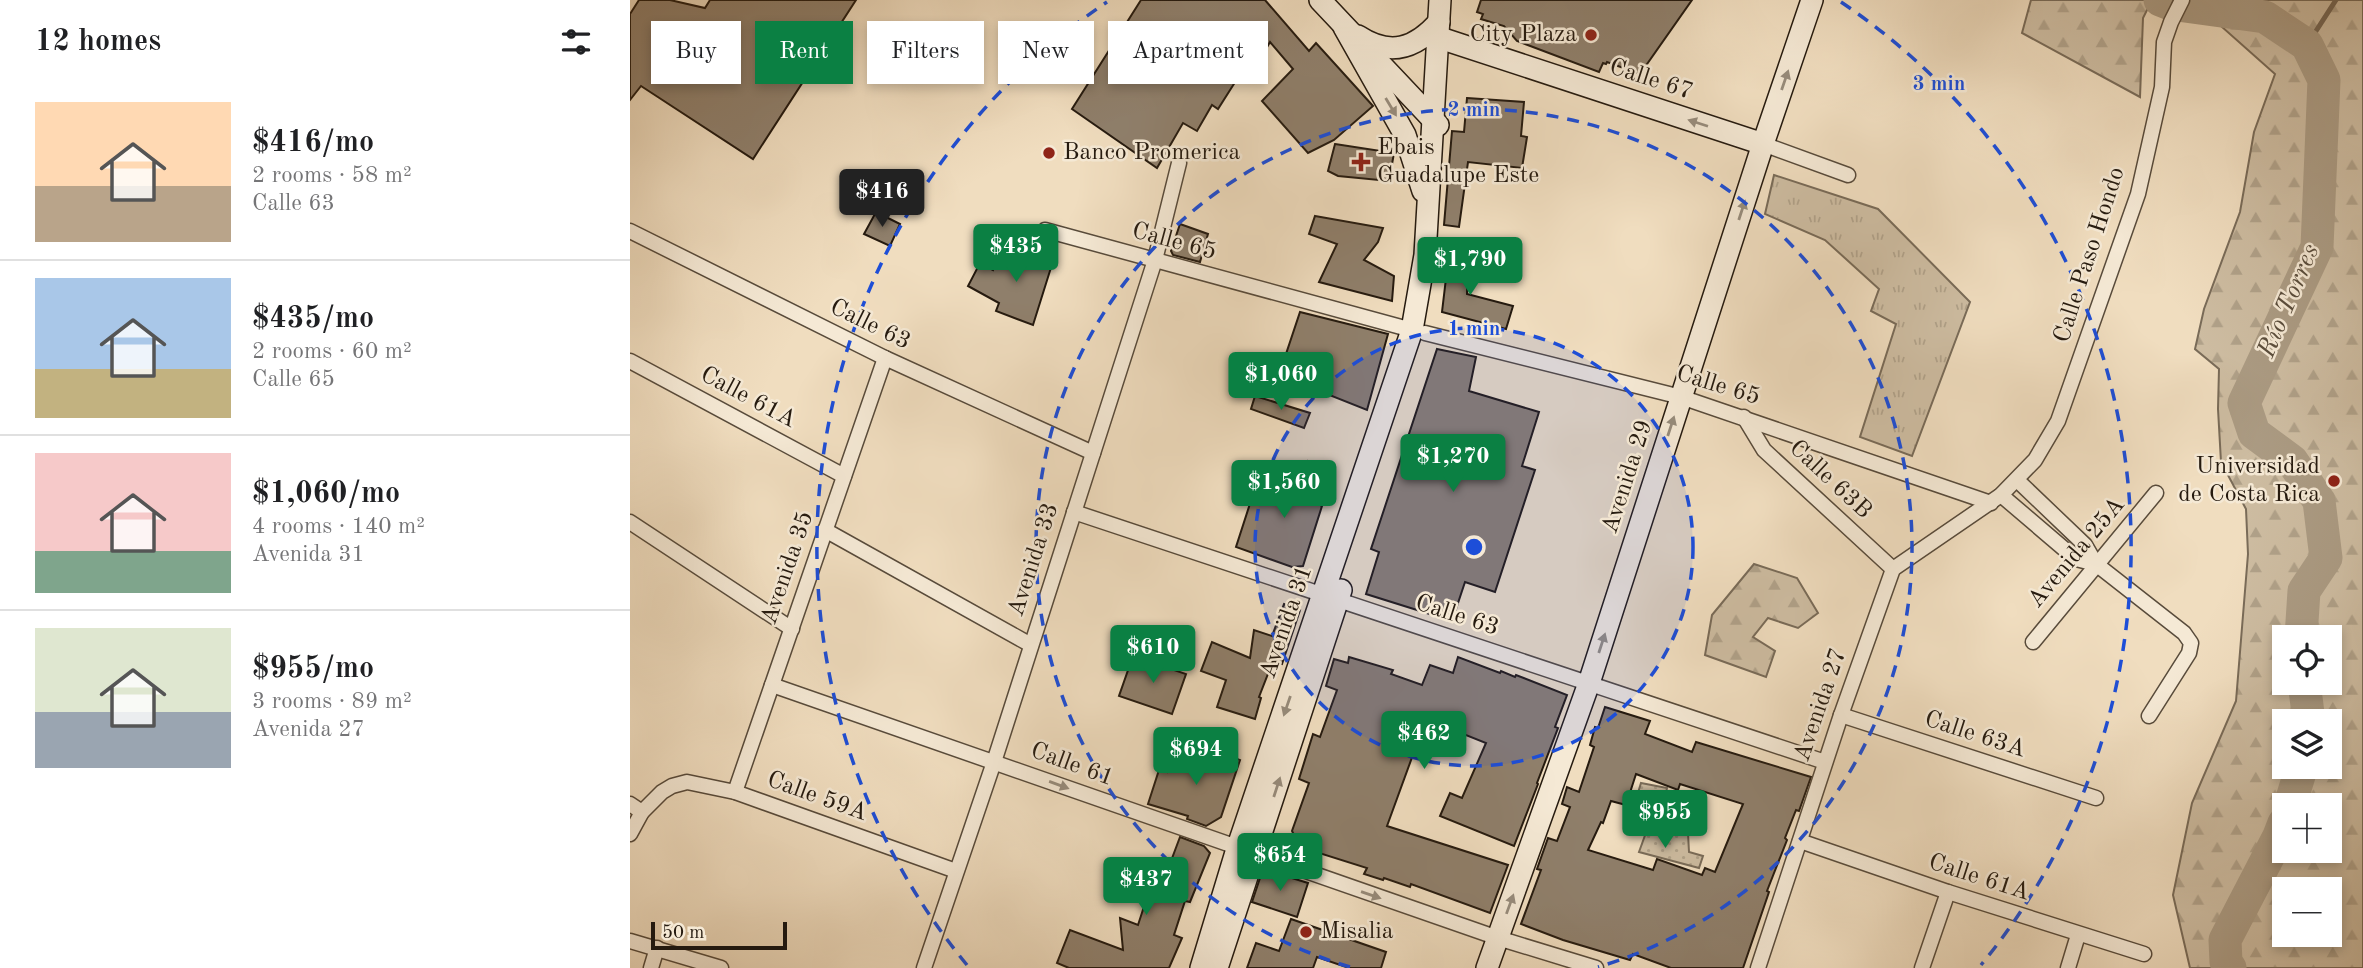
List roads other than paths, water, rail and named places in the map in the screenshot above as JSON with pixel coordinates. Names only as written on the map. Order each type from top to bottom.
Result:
[{"type":"main road","points":[[1320,0],[1435,124]]},
{"type":"main road","points":[[1435,124],[1441,33],[1440,0]]},
{"type":"main road","points":[[1441,33],[1451,0]]},
{"type":"main road","name":"Avenida 29","points":[[1487,968],[1589,683],[1812,0]]},
{"type":"main road","points":[[1344,27],[1368,43],[1387,49],[1407,47],[1425,37],[1441,33]]},
{"type":"main road","points":[[1344,27],[1405,135],[1428,206]]},
{"type":"main road","name":"Calle 67","points":[[1441,33],[1763,144]]},
{"type":"main road","name":"Avenida 31","points":[[1418,332],[1435,124]]},
{"type":"main road","name":"Avenida 31","points":[[1201,968],[1246,852],[1418,332],[1435,255],[1435,124]]},
{"type":"main road","name":"Avenida 31","points":[[1217,968],[1246,852]]},
{"type":"street","name":"Calle Paso Hondo","points":[[1996,499],[2035,460],[2058,421],[2138,194],[2162,87],[2164,42],[2182,0]]},
{"type":"street","name":"Calle 67","points":[[1763,144],[1848,175]]},
{"type":"street","name":"Avenida 33","points":[[924,968],[994,762],[1155,260],[1179,163]]},
{"type":"street","name":"Calle 65","points":[[1045,230],[1418,332],[1681,397],[1744,417],[1996,499],[2076,559],[2096,564]]},
{"type":"street","name":"Calle 63","points":[[630,231],[884,358],[1093,453]]},
{"type":"street","name":"Avenida 35","points":[[735,792],[884,358]]},
{"type":"street","name":"Calle 61A","points":[[630,361],[844,476]]},
{"type":"street","name":"Calle 63B","points":[[1744,417],[1764,450],[1893,569]]},
{"type":"street","name":"Calle 65","points":[[2017,480],[2085,545],[2096,564],[2184,633],[2192,643],[2189,653],[2148,716]]},
{"type":"street","name":"Avenida 25A","points":[[2033,642],[2156,492]]},
{"type":"street","points":[[1893,569],[1996,499]]},
{"type":"street","name":"Calle 63","points":[[1074,512],[1825,762]]},
{"type":"street","points":[[630,522],[792,629]]},
{"type":"street","points":[[825,530],[1031,645]]},
{"type":"street","name":"Avenida 27","points":[[1758,968],[1840,715],[1893,569]]},
{"type":"street","name":"Calle 61","points":[[772,685],[1497,939],[1596,968]]},
{"type":"street","name":"Calle 63A","points":[[1840,715],[2096,798]]},
{"type":"street","name":"Calle 59A","points":[[636,808],[671,786],[687,782],[735,792],[956,871]]},
{"type":"street","points":[[630,834],[636,808]]},
{"type":"street","name":"Calle 61A","points":[[1800,841],[1948,892],[2144,954]]},
{"type":"street","points":[[1922,968],[1948,892]]},
{"type":"street","points":[[2068,968],[2078,934]]},
{"type":"street","points":[[630,941],[721,968]]},
{"type":"street","points":[[651,968],[657,948]]},
{"type":"waterway","name":"Río Torres","points":[[2160,0],[2170,4],[2265,17],[2307,45],[2324,80],[2317,247],[2244,403],[2254,433],[2292,461],[2319,501],[2326,558],[2304,591],[2302,625]]},
{"type":"waterway","points":[[2307,45],[2336,0]]},
{"type":"waterway","name":"Río Torres","points":[[2306,695],[2307,709]]},
{"type":"waterway","name":"Río Torres","points":[[2294,793],[2298,779]]},
{"type":"waterway","name":"Río Torres","points":[[2230,968],[2226,962],[2225,940],[2272,849]]},
{"type":"place","name":"City Plaza","points":[[1591,35]]},
{"type":"place","name":"Banco Promerica","points":[[1049,153]]},
{"type":"place","name":"Ebais Guadalupe Este","points":[[1361,162]]},
{"type":"place","name":"Universidad de Costa Rica","points":[[2334,481]]},
{"type":"place","name":"Misalia","points":[[1306,932]]}]
